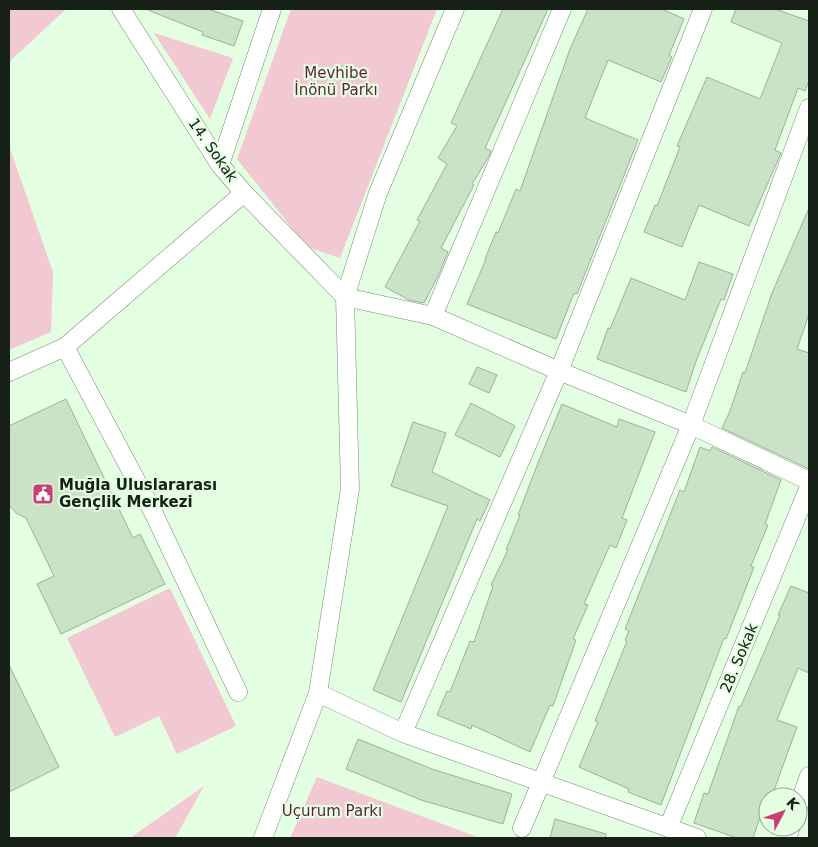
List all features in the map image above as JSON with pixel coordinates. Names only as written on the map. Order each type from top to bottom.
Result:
[{"type":"street","points":[[220,165],[272,9]]},
{"type":"street","points":[[263,838],[318,693],[350,489],[345,296],[378,193],[455,9]]},
{"type":"street","points":[[433,316],[562,9]]},
{"type":"street","points":[[403,733],[558,371],[703,9]]},
{"type":"street","name":"14. Sokak","points":[[126,12],[220,165],[244,193],[345,296]]},
{"type":"street","points":[[522,828],[691,425],[809,108]]},
{"type":"street","points":[[9,372],[65,347],[244,193]]},
{"type":"street","points":[[345,296],[433,316],[558,371],[691,425],[809,481]]},
{"type":"street","points":[[65,347],[154,514],[238,692]]},
{"type":"street","name":"28. Sokak","points":[[668,828],[809,487]]},
{"type":"street","points":[[318,693],[403,733],[697,838]]},
{"type":"green space","points":[[9,9],[66,9],[9,62]]},
{"type":"green space","name":"Mevhibe İnönü Parkı","points":[[291,9],[437,9],[340,258],[307,247],[237,159]]},
{"type":"green space","points":[[154,33],[233,58],[210,119]]},
{"type":"green space","points":[[9,146],[53,272],[51,332],[9,350]]},
{"type":"green space","points":[[170,588],[236,726],[177,754],[159,716],[115,737],[67,638]]},
{"type":"green space","name":"Uçurum Parkı","points":[[317,777],[480,838],[290,838]]},
{"type":"green space","points":[[204,786],[175,838],[130,838]]},
{"type":"building","points":[[148,9],[208,9],[243,21],[234,46],[202,35],[203,32]]},
{"type":"building","points":[[503,9],[548,9],[485,148],[491,151],[488,158],[472,184],[474,185],[441,248],[448,252],[439,274],[424,303],[409,300],[385,287],[420,221],[417,220],[447,164],[438,158],[457,126],[451,123]]},
{"type":"building","points":[[588,9],[662,9],[684,19],[669,55],[672,57],[661,82],[608,60],[585,118],[638,140],[577,294],[574,293],[556,339],[467,304],[496,232],[498,233],[516,189],[520,191],[570,49]]},
{"type":"building","points":[[736,9],[775,9],[809,21],[809,81],[805,91],[798,88],[775,150],[781,153],[749,226],[699,205],[682,247],[644,232],[655,205],[657,206],[680,147],[677,146],[707,77],[760,99],[782,43],[731,22]]},
{"type":"building","points":[[809,208],[809,314],[797,349],[809,353],[809,469],[722,428],[730,411],[743,372],[745,373],[772,293]]},
{"type":"building","points":[[699,262],[733,274],[724,300],[721,299],[695,364],[686,392],[597,359],[608,328],[610,329],[631,278],[685,300]]},
{"type":"building","points":[[477,367],[497,375],[489,393],[469,384]]},
{"type":"building","points":[[66,399],[133,538],[140,534],[165,584],[61,634],[37,584],[54,576],[26,518],[16,513],[9,505],[9,426]]},
{"type":"building","points":[[471,403],[515,426],[500,457],[455,435]]},
{"type":"building","points":[[562,404],[617,427],[619,419],[655,432],[622,518],[627,520],[616,548],[610,545],[584,604],[588,605],[573,639],[576,640],[553,706],[550,705],[530,752],[472,725],[471,729],[437,715],[447,691],[450,692],[470,641],[474,642],[493,586],[491,585],[508,550],[506,550],[520,515],[518,515]]},
{"type":"building","points":[[413,422],[446,433],[432,472],[490,500],[480,521],[477,519],[401,702],[373,690],[448,506],[391,486]]},
{"type":"building","points":[[700,447],[710,451],[712,447],[781,480],[765,524],[768,525],[751,566],[754,567],[726,639],[724,638],[661,805],[628,792],[629,789],[579,767],[598,722],[595,721],[627,641],[625,640],[629,631],[625,629],[680,490],[684,492]]},
{"type":"building","points":[[791,586],[809,593],[809,673],[798,668],[777,720],[797,727],[775,787],[758,787],[758,823],[753,838],[737,838],[694,823],[704,793],[708,794],[739,706],[741,706],[780,615],[778,615]]},
{"type":"building","points":[[9,665],[59,767],[9,792]]},
{"type":"building","points":[[358,739],[432,769],[512,794],[503,824],[421,800],[346,769]]},
{"type":"building","points":[[555,819],[606,834],[606,838],[550,838]]},
{"type":"place","name":"Muğla Uluslararası Gençlik Merkezi","points":[[43,494]]}]
